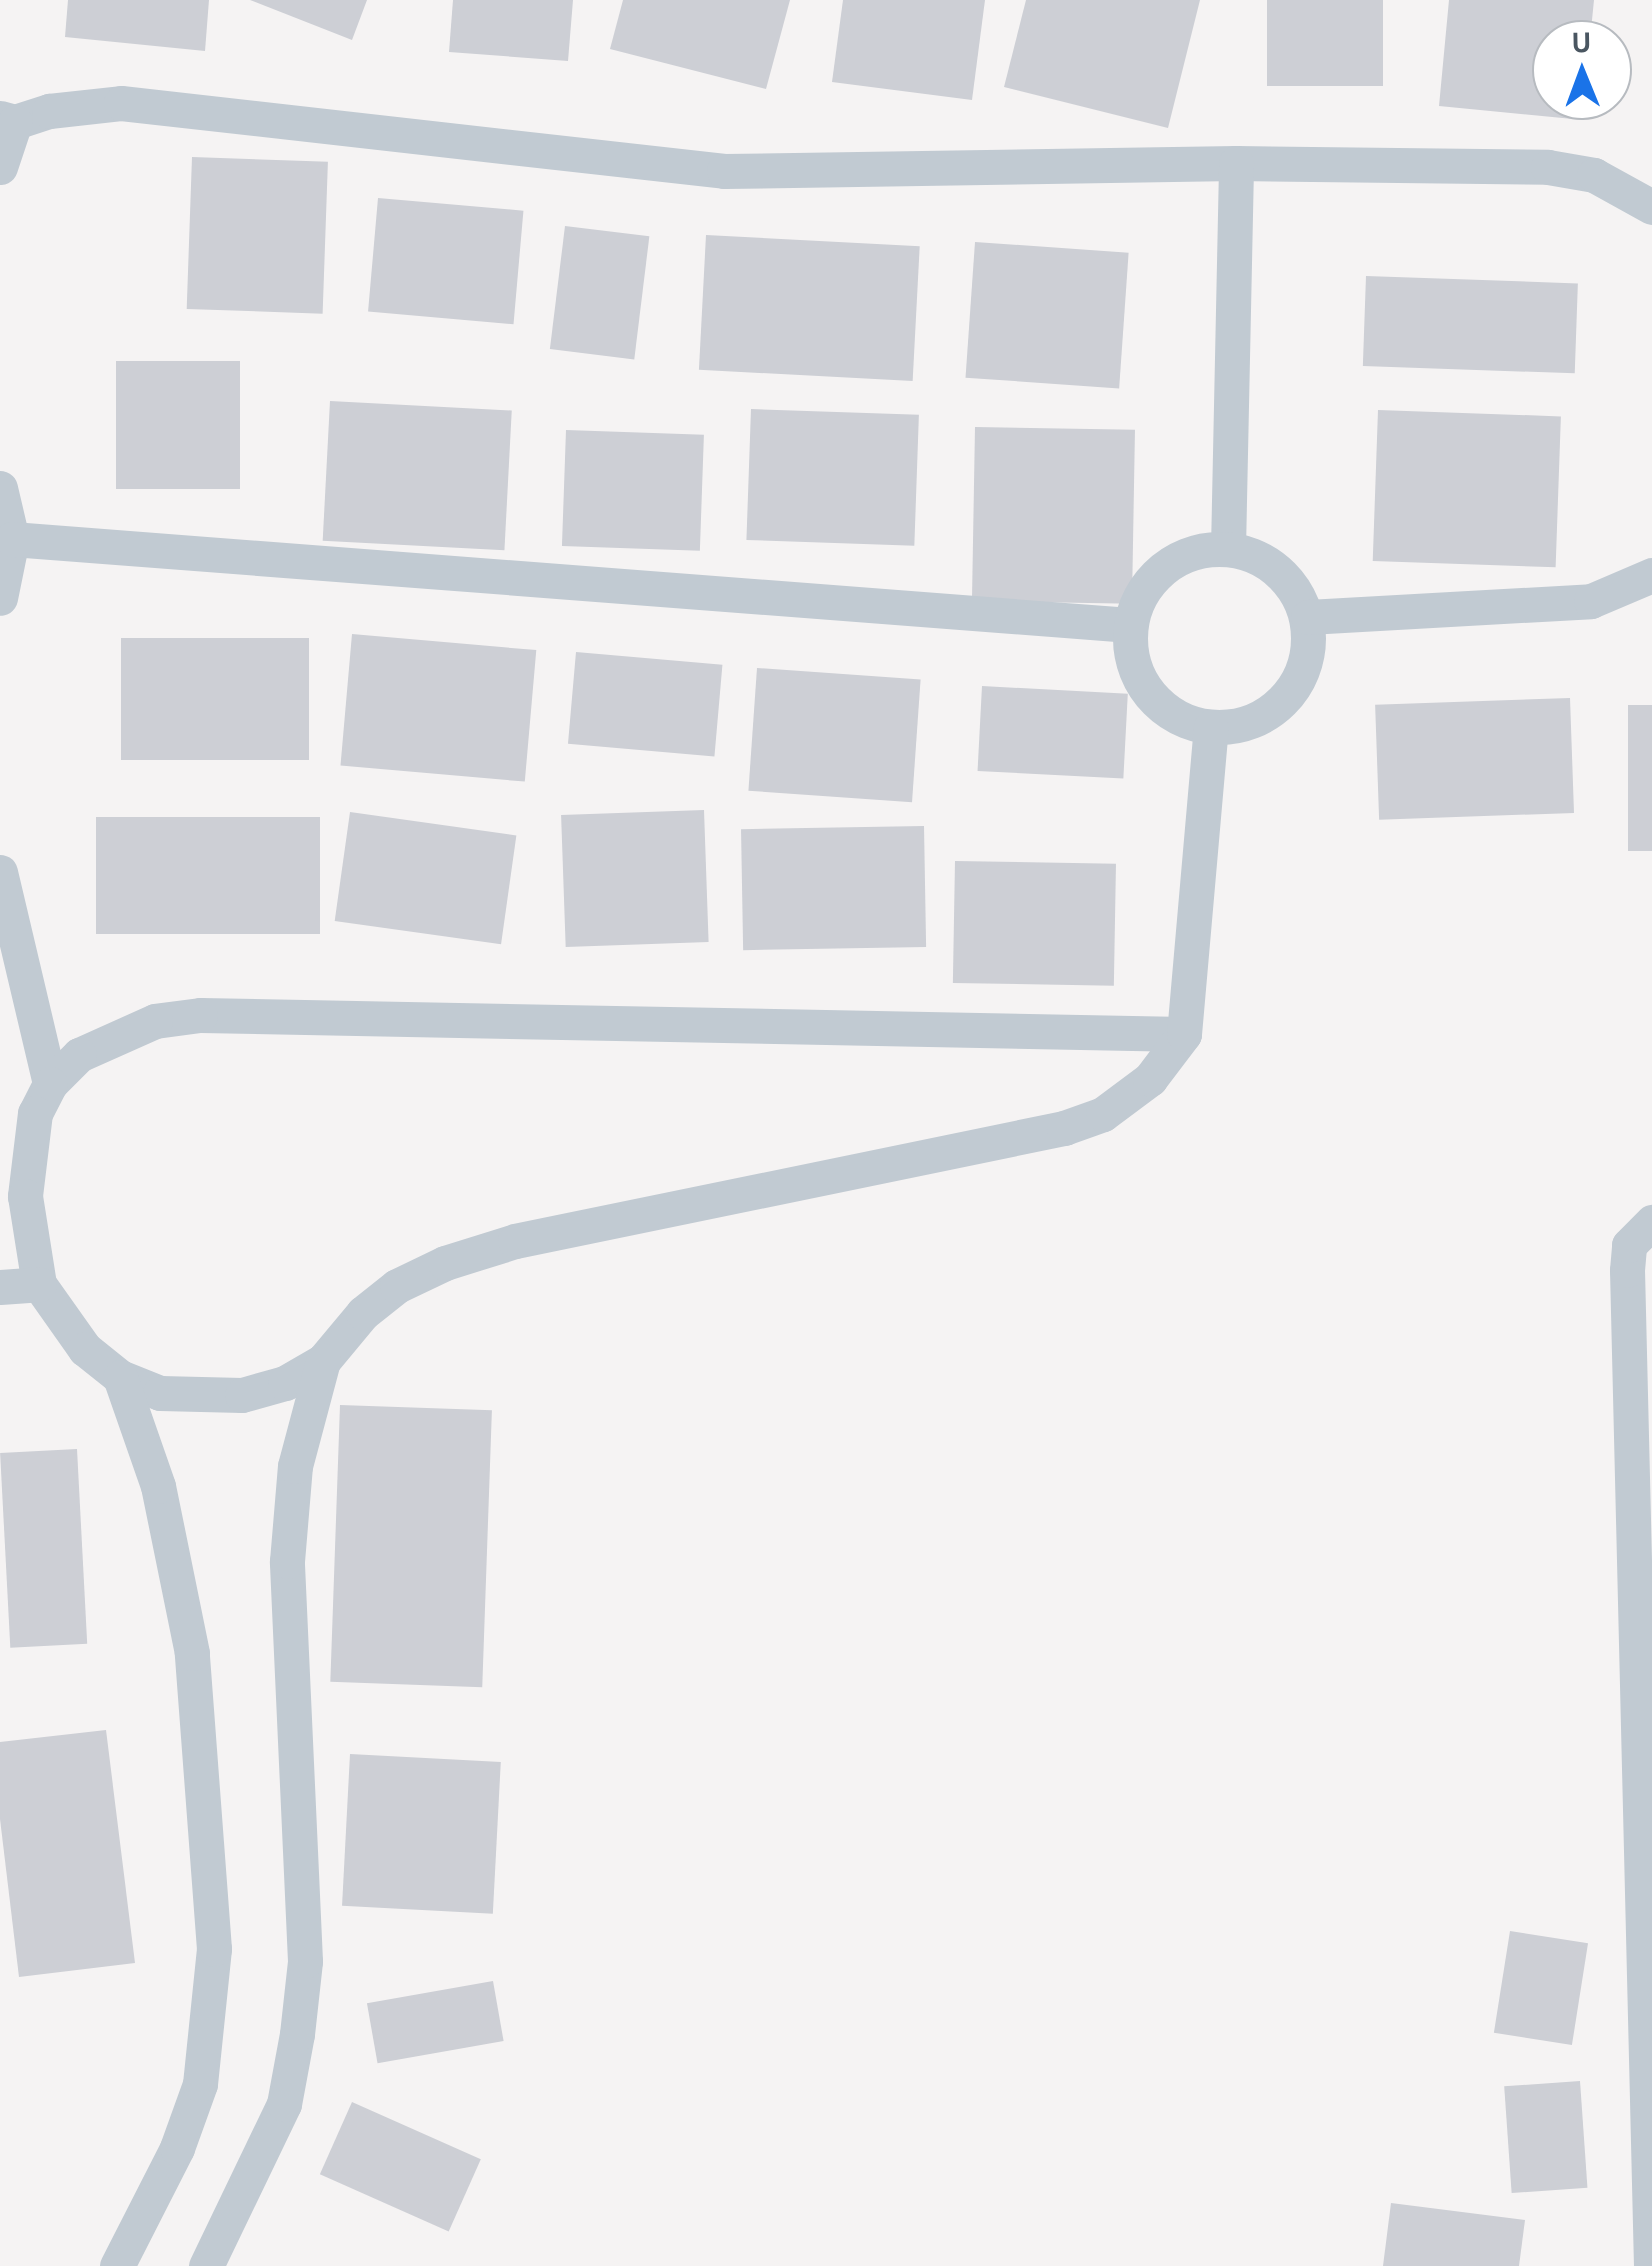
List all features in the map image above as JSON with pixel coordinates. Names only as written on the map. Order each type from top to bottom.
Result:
[{"type":"street","points":[[0,166],[8,120],[49,110],[122,104],[724,171],[1236,163],[1548,167],[1594,175],[1652,208]]},
{"type":"street","points":[[1228,549],[1236,163]]},
{"type":"street","points":[[0,488],[12,540],[0,598]]},
{"type":"street","points":[[12,540],[1130,625]]},
{"type":"street","points":[[1228,549],[1264,559],[1292,583],[1308,617],[1309,651],[1298,683],[1275,708],[1245,724],[1212,728],[1176,717],[1148,694],[1132,660],[1130,625],[1141,593],[1163,567],[1194,552],[1228,549]]},
{"type":"street","points":[[1308,617],[1591,601],[1652,575]]},
{"type":"street","points":[[1184,1034],[200,1015],[113,1035],[79,1055],[50,1084],[35,1113],[12,1198],[40,1284],[76,1338],[120,1377],[160,1394],[242,1395],[285,1383],[323,1361],[363,1313],[397,1286],[445,1263],[515,1241],[1064,1128],[1127,1099],[1184,1034],[1212,728]]},
{"type":"street","points":[[0,872],[50,1084]]},
{"type":"street","points":[[1651,2266],[1641,1418],[1629,1245],[1652,1222]]},
{"type":"street","points":[[0,1287],[40,1284]]},
{"type":"street","points":[[206,2266],[284,2104],[297,2034],[305,1961],[288,1562],[295,1466],[323,1361]]},
{"type":"street","points":[[117,2266],[177,2148],[200,2084],[214,1949],[192,1653],[158,1486],[120,1377]]},
{"type":"building","points":[[68,0],[209,0],[205,51],[65,37]]},
{"type":"building","points":[[250,0],[367,0],[352,40]]},
{"type":"building","points":[[453,0],[573,0],[568,61],[449,52]]},
{"type":"building","points":[[623,0],[790,0],[766,89],[610,49]]},
{"type":"building","points":[[843,0],[985,0],[972,100],[832,82]]},
{"type":"building","points":[[1026,0],[1200,0],[1168,128],[1004,87]]},
{"type":"building","points":[[1267,0],[1383,0],[1383,86],[1267,86]]},
{"type":"building","points":[[1449,0],[1594,0],[1592,20],[1532,20],[1532,115],[1439,106]]},
{"type":"building","points":[[192,157],[328,162],[323,314],[187,309]]},
{"type":"building","points":[[378,198],[523,211],[514,324],[368,312]]},
{"type":"building","points":[[565,226],[649,236],[634,359],[550,349]]},
{"type":"building","points":[[706,235],[920,246],[913,381],[699,370]]},
{"type":"building","points":[[975,242],[1129,253],[1119,388],[966,378]]},
{"type":"building","points":[[1366,276],[1578,283],[1575,373],[1363,366]]},
{"type":"building","points":[[116,361],[240,361],[240,489],[116,489]]},
{"type":"building","points":[[330,401],[512,411],[504,550],[323,541]]},
{"type":"building","points":[[751,409],[919,415],[914,546],[746,540]]},
{"type":"building","points":[[1378,410],[1561,416],[1556,567],[1373,561]]},
{"type":"building","points":[[975,427],[1135,430],[1132,604],[972,601]]},
{"type":"building","points":[[566,430],[704,435],[700,551],[562,546]]},
{"type":"building","points":[[352,634],[536,650],[525,782],[340,765]]},
{"type":"building","points":[[121,638],[309,638],[309,760],[121,760]]},
{"type":"building","points":[[576,652],[722,665],[714,756],[568,744]]},
{"type":"building","points":[[757,668],[921,679],[912,802],[748,791]]},
{"type":"building","points":[[982,686],[1128,694],[1123,779],[978,771]]},
{"type":"building","points":[[1570,698],[1574,813],[1379,820],[1375,705]]},
{"type":"building","points":[[1628,705],[1652,705],[1652,851],[1628,851]]},
{"type":"building","points":[[704,810],[709,942],[566,947],[561,815]]},
{"type":"building","points":[[350,812],[516,835],[501,944],[335,921]]},
{"type":"building","points":[[96,817],[320,817],[320,934],[96,934]]},
{"type":"building","points":[[924,826],[926,947],[743,950],[741,829]]},
{"type":"building","points":[[955,861],[1116,864],[1114,986],[953,983]]},
{"type":"building","points":[[340,1405],[492,1410],[482,1687],[330,1682]]},
{"type":"building","points":[[77,1449],[87,1644],[10,1648],[0,1453]]},
{"type":"building","points":[[106,1730],[135,1963],[19,1977],[0,1819],[0,1742]]},
{"type":"building","points":[[350,1754],[501,1762],[493,1914],[342,1906]]},
{"type":"building","points":[[1510,1931],[1588,1943],[1572,2045],[1494,2033]]},
{"type":"building","points":[[493,1981],[504,2041],[378,2063],[367,2003]]},
{"type":"building","points":[[1580,2081],[1587,2188],[1512,2193],[1504,2086]]},
{"type":"building","points":[[352,2102],[481,2159],[449,2232],[320,2174]]},
{"type":"building","points":[[1391,2203],[1525,2220],[1519,2266],[1383,2266]]}]
